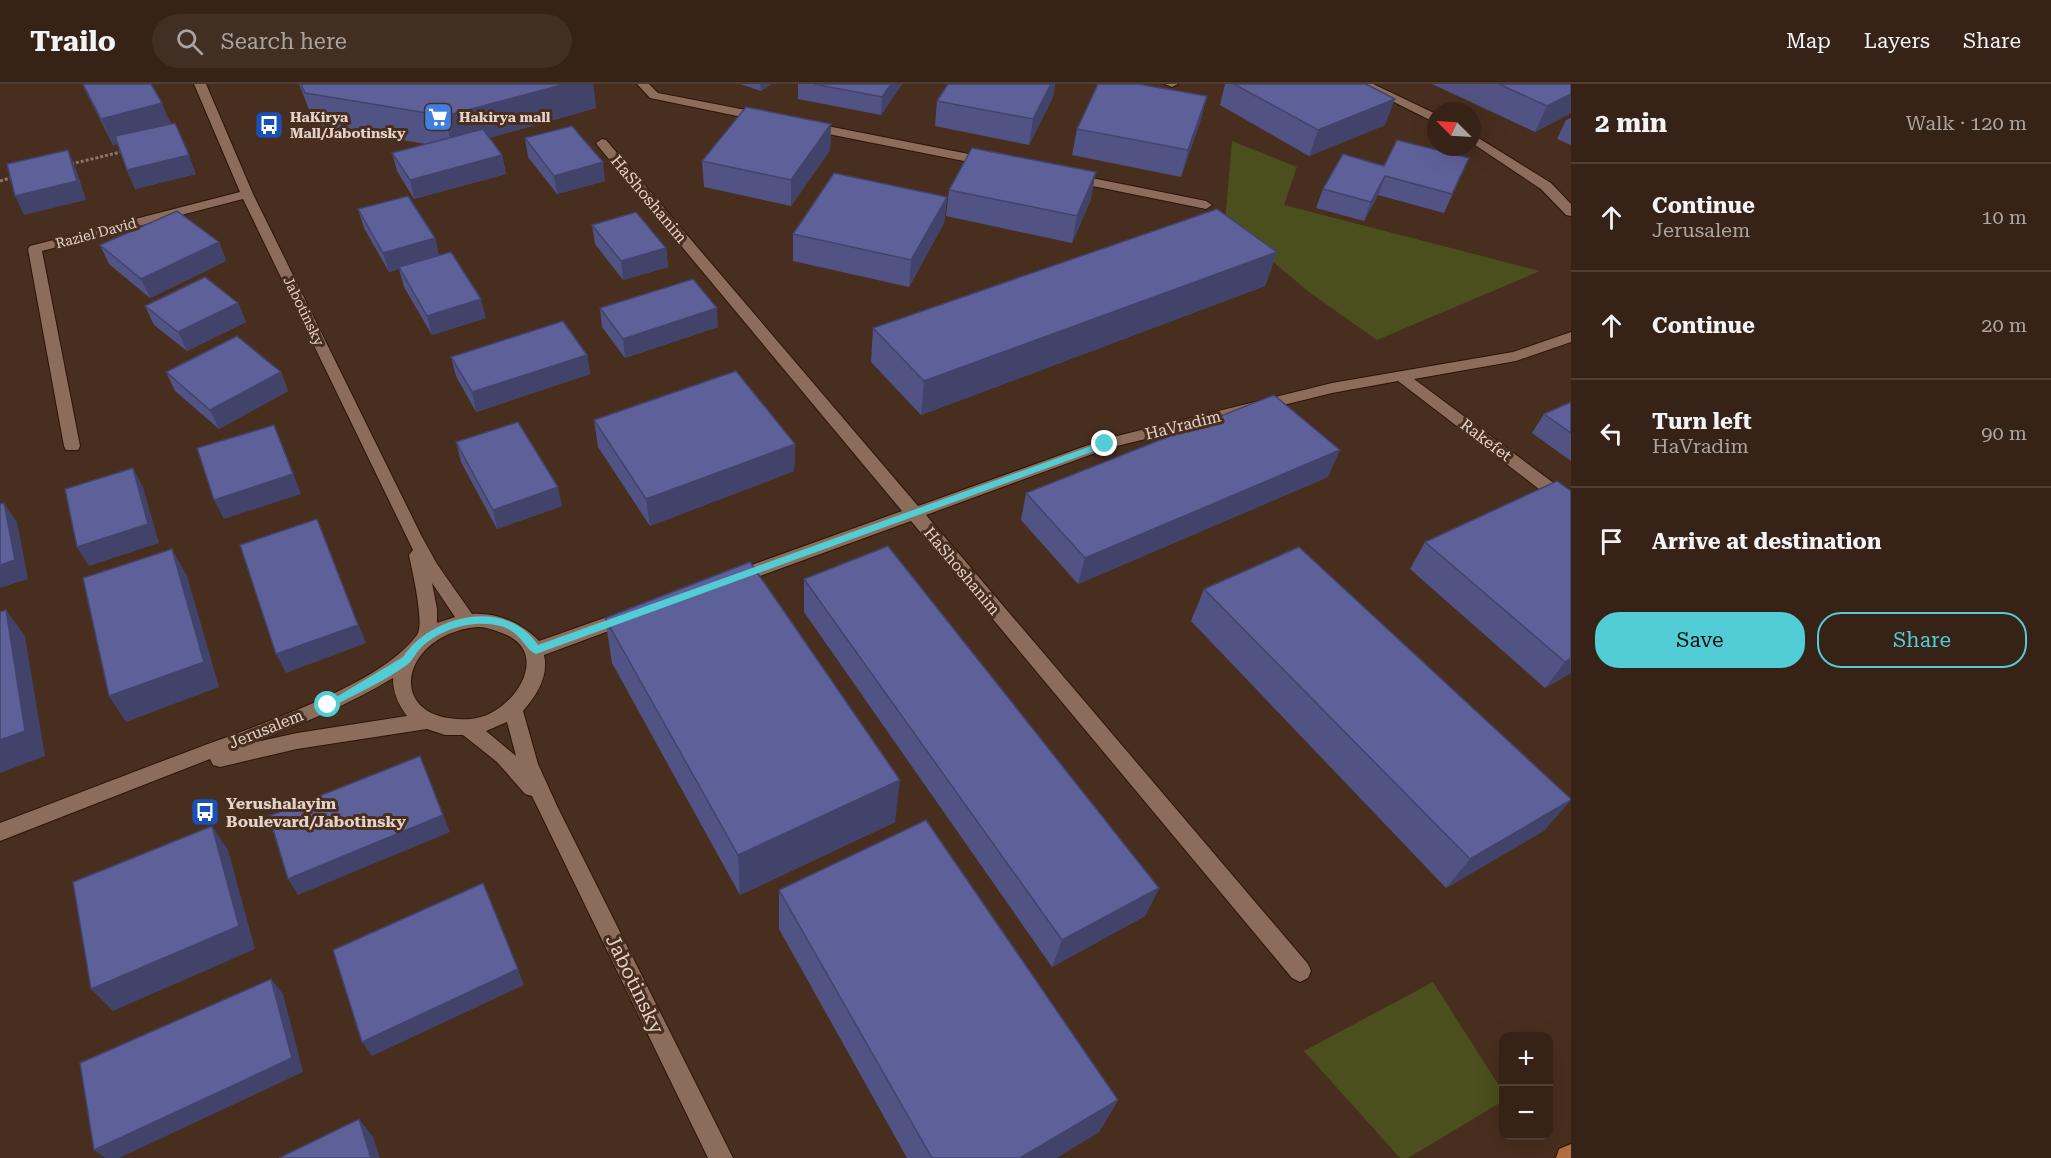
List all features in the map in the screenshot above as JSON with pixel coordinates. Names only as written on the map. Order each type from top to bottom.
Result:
[{"type":"street","name":"Jabotinsky","points":[[201,84],[246,194],[413,535],[431,568],[467,621]]},
{"type":"street","points":[[643,84],[654,96],[1006,165]]},
{"type":"street","points":[[1364,84],[1427,114]]},
{"type":"street","name":"HaShoshanim","points":[[602,143],[1300,971]]},
{"type":"street","points":[[1481,144],[1546,186],[1571,212]]},
{"type":"street","points":[[1053,174],[1206,205]]},
{"type":"street","name":"Raziel David","points":[[72,446],[35,249],[246,194]]},
{"type":"street","name":"HaVradim","points":[[715,585],[1105,444],[1332,388],[1516,356],[1571,337]]},
{"type":"street","name":"Rakefet","points":[[1401,376],[1571,505]]},
{"type":"street","name":"Jabotinsky","points":[[413,535],[428,609],[427,637]]},
{"type":"street","points":[[536,650],[638,613]]},
{"type":"street","points":[[485,620],[502,623],[517,629],[528,638],[536,650],[538,665],[536,681],[513,710],[492,722],[468,728],[446,727],[426,721],[410,710],[402,694],[401,677],[407,660],[415,647],[427,637],[453,624],[467,621],[485,620]]},
{"type":"street","name":"Jerusalem","points":[[0,832],[328,705],[407,660]]},
{"type":"street","name":"Jabotinsky","points":[[513,710],[528,764],[549,811],[721,1158]]},
{"type":"street","name":"Jerusalem","points":[[120,786],[243,752],[426,721]]},
{"type":"street","name":"Jabotinsky","points":[[468,728],[504,756],[524,777],[549,811]]},
{"type":"path","points":[[69,165],[127,151]]},
{"type":"path","points":[[0,181],[23,175]]},
{"type":"green space","points":[[1232,141],[1297,167],[1284,205],[1540,271],[1377,340],[1309,292],[1225,222]]},
{"type":"green space","points":[[1433,982],[1499,1086],[1499,1103],[1408,1158],[1400,1158],[1304,1051]]},
{"type":"building","points":[[83,84],[151,84],[162,103],[101,119]]},
{"type":"building","points":[[301,84],[565,84],[445,116],[305,93]]},
{"type":"building","points":[[814,84],[891,84],[882,97]]},
{"type":"building","points":[[948,84],[1051,84],[1033,119],[937,101]]},
{"type":"building","points":[[1098,84],[1138,84],[1207,96],[1188,150],[1077,129]]},
{"type":"building","points":[[1234,84],[1366,84],[1395,99],[1318,130]]},
{"type":"building","points":[[1499,84],[1571,84],[1571,94],[1547,106]]},
{"type":"building","points":[[746,107],[831,124],[791,180],[702,161]]},
{"type":"building","points":[[175,123],[189,155],[127,170],[115,136]]},
{"type":"building","points":[[572,126],[603,162],[554,176],[525,138]]},
{"type":"building","points":[[483,129],[502,155],[410,180],[392,153]]},
{"type":"building","points":[[1397,140],[1427,148],[1427,156],[1469,158],[1452,194],[1385,176],[1371,202],[1323,189],[1343,154],[1384,166]]},
{"type":"building","points":[[972,148],[1096,172],[1077,216],[949,190]]},
{"type":"building","points":[[68,150],[77,181],[15,196],[7,164]]},
{"type":"building","points":[[834,173],[947,197],[911,260],[793,234]]},
{"type":"building","points":[[408,196],[435,238],[383,253],[358,209]]},
{"type":"building","points":[[1217,209],[1277,252],[924,381],[873,328]]},
{"type":"building","points":[[177,211],[219,242],[141,279],[100,245]]},
{"type":"building","points":[[636,212],[666,248],[621,261],[592,225]]},
{"type":"building","points":[[451,252],[481,299],[427,316],[399,267]]},
{"type":"building","points":[[205,277],[238,303],[178,332],[145,306]]},
{"type":"building","points":[[693,279],[717,308],[623,339],[600,308]]},
{"type":"building","points":[[563,321],[587,355],[472,392],[451,357]]},
{"type":"building","points":[[237,336],[281,372],[210,410],[166,372]]},
{"type":"building","points":[[736,371],[795,444],[646,499],[594,420]]},
{"type":"building","points":[[1274,395],[1340,450],[1085,558],[1026,493]]},
{"type":"building","points":[[1571,402],[1571,433],[1544,414]]},
{"type":"building","points":[[518,422],[558,487],[493,510],[456,442]]},
{"type":"building","points":[[274,425],[293,474],[214,500],[197,448]]},
{"type":"building","points":[[133,468],[148,524],[77,547],[65,489]]},
{"type":"building","points":[[1557,481],[1571,491],[1571,658],[1565,662],[1425,542]]},
{"type":"building","points":[[4,503],[15,560],[0,565],[0,504]]},
{"type":"building","points":[[317,519],[358,625],[276,654],[240,545]]},
{"type":"building","points":[[888,546],[1159,888],[1062,940],[804,579]]},
{"type":"building","points":[[1299,547],[1571,800],[1470,859],[1204,589]]},
{"type":"building","points":[[172,549],[204,662],[109,696],[83,578]]},
{"type":"building","points":[[750,562],[900,780],[738,855],[605,618]]},
{"type":"building","points":[[6,610],[25,731],[0,740],[0,612]]},
{"type":"building","points":[[420,756],[443,815],[288,879],[269,816]]},
{"type":"building","points":[[926,820],[1118,1100],[1020,1158],[932,1158],[779,890]]},
{"type":"building","points":[[212,826],[239,926],[91,989],[73,882]]},
{"type":"building","points":[[483,883],[518,969],[362,1042],[333,950]]},
{"type":"building","points":[[271,979],[292,1058],[94,1150],[80,1063]]},
{"type":"building","points":[[359,1119],[371,1158],[279,1158]]},
{"type":"place","name":"Hakirya mall","points":[[438,117]]},
{"type":"place","name":"HaKirya Mall/Jabotinsky","points":[[269,125]]},
{"type":"place","name":"Yerushalayim Boulevard/Jabotinsky","points":[[205,812]]},
{"type":"route","points":[[328,705],[407,660],[415,647],[427,637],[453,624],[485,620],[502,623],[517,629],[528,638],[536,650],[1105,444]]}]
